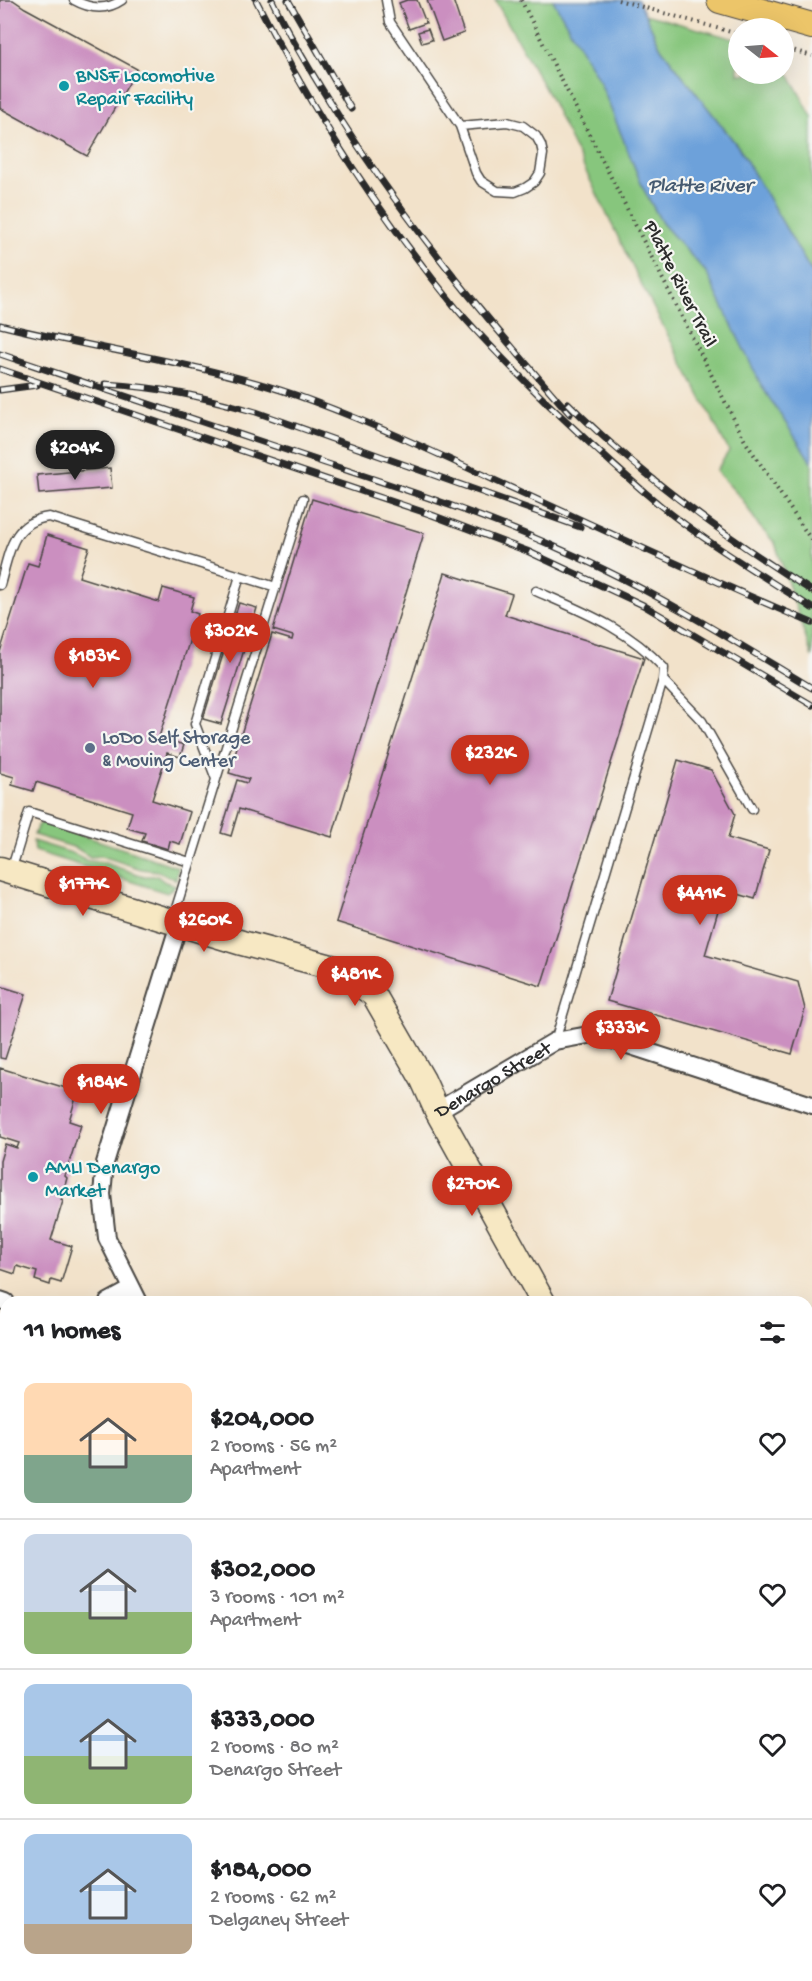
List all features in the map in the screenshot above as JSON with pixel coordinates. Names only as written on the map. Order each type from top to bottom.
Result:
[{"type":"main road","points":[[720,0],[812,26]]},
{"type":"street","name":"Denargo Street","points":[[5,871],[175,923],[339,969],[374,995],[423,1080],[437,1111],[555,1041],[594,1034],[812,1105]]},
{"type":"street","points":[[135,1295],[107,1238],[102,1194],[105,1163],[175,923]]},
{"type":"street","points":[[437,1111],[540,1296]]},
{"type":"lane","points":[[74,0],[95,8],[106,8],[122,0]]},
{"type":"lane","points":[[386,0],[390,22],[460,126],[476,173],[488,187],[496,191],[515,192],[525,189],[534,182],[543,164],[541,145],[536,136],[523,126],[507,122],[460,126]]},
{"type":"lane","points":[[175,923],[190,862],[303,499]]},
{"type":"lane","points":[[0,585],[13,541],[19,531],[38,519],[49,517],[276,586]]},
{"type":"lane","points":[[216,779],[195,724],[240,576]]},
{"type":"lane","points":[[536,591],[612,626],[647,649],[664,668],[663,680],[555,1041]]},
{"type":"lane","points":[[663,680],[702,721],[752,809]]},
{"type":"lane","points":[[5,871],[29,812],[190,862]]},
{"type":"path","name":"Platte River Trail","points":[[521,0],[745,441],[812,541]]},
{"type":"path","points":[[618,0],[728,31]]},
{"type":"path","points":[[794,50],[812,56]]},
{"type":"green space","points":[[495,0],[553,0],[600,82],[643,188],[662,223],[706,272],[762,386],[812,463],[812,657],[775,543],[759,526],[742,499],[716,471],[729,451],[643,288],[549,96]]},
{"type":"green space","points":[[645,14],[728,37],[728,84],[794,83],[812,117],[812,273],[739,148],[661,48]]},
{"type":"green space","points":[[42,822],[178,867],[176,880],[157,871],[141,869],[102,856],[90,857],[76,848],[34,835]]},
{"type":"green space","points":[[33,841],[75,854],[88,861],[102,862],[143,876],[157,876],[165,882],[176,885],[167,893],[35,851]]},
{"type":"water","name":"Platte River","points":[[553,0],[638,0],[661,48],[739,148],[812,273],[812,463],[762,387],[706,272],[662,223],[643,188],[600,82]]},
{"type":"building","name":"BNSF Locomotive Repair Facility","points":[[0,0],[13,0],[137,69],[87,156],[0,108]]},
{"type":"building","points":[[417,0],[426,23],[409,29],[399,3]]},
{"type":"building","points":[[427,0],[453,0],[464,33],[442,41]]},
{"type":"building","points":[[428,29],[432,40],[422,43],[418,32]]},
{"type":"building","points":[[110,468],[112,488],[39,494],[37,475]]},
{"type":"building","points":[[312,499],[424,533],[332,837],[239,809],[231,836],[221,833],[237,780],[247,783],[249,779],[229,773],[272,634],[292,640],[293,636],[273,630]]},
{"type":"building","points":[[47,535],[89,548],[79,577],[159,602],[163,588],[194,597],[190,611],[198,614],[159,737],[184,745],[180,757],[167,753],[152,800],[190,812],[180,844],[170,841],[168,849],[142,841],[145,833],[127,828],[132,812],[36,782],[33,791],[12,785],[14,777],[0,773],[0,652],[28,563],[38,566]]},
{"type":"building","points":[[445,573],[512,594],[505,615],[644,658],[541,986],[336,922]]},
{"type":"building","points":[[239,603],[257,608],[221,724],[203,719]]},
{"type":"building","points":[[678,760],[711,770],[735,814],[728,838],[769,850],[755,899],[724,890],[705,955],[798,982],[805,1009],[792,1054],[607,1001]]},
{"type":"building","points":[[0,986],[26,994],[5,1059],[0,1058]]},
{"type":"building","name":"AMLI Denargo Market","points":[[0,1068],[66,1088],[65,1091],[77,1094],[69,1121],[81,1125],[65,1176],[67,1178],[61,1200],[63,1201],[51,1240],[72,1246],[61,1283],[51,1280],[50,1285],[35,1280],[37,1272],[17,1266],[15,1274],[0,1269],[0,1161],[5,1144],[17,1148],[19,1143],[0,1137]]},
{"type":"railway","points":[[256,0],[299,81],[347,160],[427,272],[456,308],[547,403],[661,506],[716,546],[812,608]]},
{"type":"railway","points":[[272,0],[313,75],[383,182],[473,301],[570,414]]},
{"type":"railway","points":[[288,0],[351,109]]},
{"type":"railway","points":[[0,325],[236,377],[312,401],[404,439],[692,571],[812,623]]},
{"type":"railway","points":[[0,354],[411,492],[532,537],[658,597],[812,688]]},
{"type":"railway","points":[[0,369],[432,515],[527,551],[643,605],[812,705]]},
{"type":"railway","points":[[105,384],[182,394],[256,412],[580,527]]},
{"type":"railway","points":[[0,390],[37,385]]},
{"type":"railway","points":[[568,403],[596,430],[684,504],[747,549],[812,591]]},
{"type":"place","name":"BNSF Locomotive Repair Facility","points":[[64,86]]},
{"type":"place","name":"LoDo Self Storage & Moving Center","points":[[90,748]]},
{"type":"place","name":"AMLI Denargo Market","points":[[33,1177]]}]
